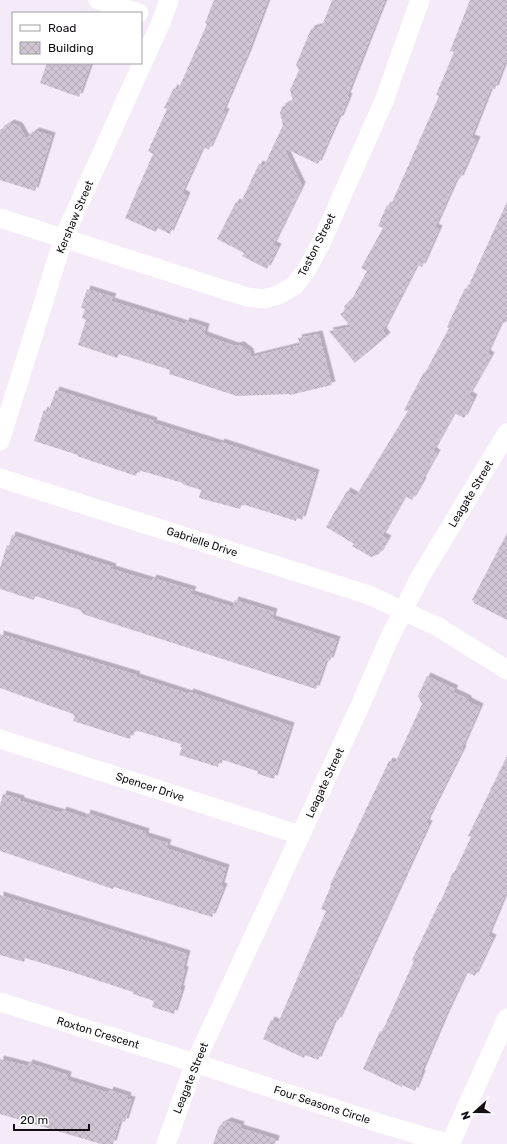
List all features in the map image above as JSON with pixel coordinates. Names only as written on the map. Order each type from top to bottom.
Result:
[{"type":"street","points":[[98,0],[137,12]]},
{"type":"street","name":"Kershaw Street","points":[[0,441],[64,237],[162,20],[169,0]]},
{"type":"street","name":"Teston Street","points":[[0,218],[64,237],[247,297],[263,299],[279,294],[295,285],[307,269],[321,243],[384,102],[420,0]]},
{"type":"street","points":[[142,14],[162,20]]},
{"type":"street","name":"Leagate Street","points":[[166,1144],[195,1063],[403,611],[419,579],[507,433]]},
{"type":"street","name":"Gabrielle Drive","points":[[0,478],[369,596],[438,627],[507,670]]},
{"type":"street","name":"Spencer Drive","points":[[0,739],[300,835]]},
{"type":"street","name":"Roxton Crescent","points":[[0,1002],[195,1063]]},
{"type":"street","name":"Four Seasons Circle","points":[[195,1063],[369,1120],[450,1144],[507,1018]]},
{"type":"building","points":[[214,0],[268,0],[248,53],[223,111],[226,112],[209,150],[203,147],[182,193],[187,196],[170,234],[158,228],[156,232],[125,218],[153,154],[148,151],[167,109],[164,108],[174,88],[178,90],[207,24],[205,23]]},
{"type":"building","points":[[332,0],[385,0],[347,96],[349,97],[318,164],[284,148],[302,186],[273,245],[278,247],[267,269],[242,256],[244,253],[217,239],[236,202],[240,204],[259,164],[264,166],[283,125],[280,113],[282,107],[293,101],[290,90],[299,70],[296,65],[311,29],[322,26]]},
{"type":"building","points":[[470,0],[507,0],[507,57],[495,89],[491,88],[471,138],[477,140],[460,179],[457,178],[435,227],[439,229],[422,267],[417,265],[383,331],[387,336],[355,363],[329,331],[351,327],[340,314],[345,311],[344,306],[352,299],[367,271],[361,268],[383,228],[378,226],[387,205],[390,207],[439,96],[436,95],[454,52],[450,51]]},
{"type":"building","points":[[47,64],[91,64],[79,97],[40,83]]},
{"type":"building","points":[[11,123],[19,126],[26,138],[36,131],[52,136],[35,191],[0,180],[0,130]]},
{"type":"building","points":[[507,202],[507,321],[500,325],[487,353],[491,356],[469,395],[474,398],[464,418],[454,413],[433,451],[437,453],[422,480],[423,481],[412,500],[405,496],[382,536],[388,539],[379,554],[371,557],[352,546],[354,544],[326,527],[347,491],[356,496],[408,411],[404,410],[449,328],[447,327],[465,288],[467,289]]},
{"type":"building","points":[[87,289],[113,297],[111,301],[185,324],[186,321],[206,327],[204,335],[235,346],[241,345],[250,352],[251,357],[300,345],[298,338],[319,334],[332,385],[290,395],[237,396],[169,374],[170,370],[119,354],[117,358],[78,345],[86,320],[82,318],[85,309],[81,308]]},
{"type":"building","points":[[56,390],[154,421],[153,423],[220,444],[221,442],[316,473],[302,520],[297,518],[296,521],[242,504],[240,509],[199,498],[201,490],[182,484],[183,483],[138,470],[136,476],[34,441],[44,410],[48,412]]},
{"type":"building","points":[[507,533],[507,620],[474,603],[472,600]]},
{"type":"building","points":[[12,535],[113,567],[112,569],[152,581],[153,578],[193,590],[191,594],[233,607],[235,600],[274,612],[272,619],[337,640],[330,661],[326,660],[316,689],[83,614],[80,610],[35,596],[34,600],[0,589],[0,568],[7,545],[9,546]]},
{"type":"building","points":[[0,634],[137,675],[136,677],[189,694],[190,692],[291,726],[274,779],[258,774],[257,771],[220,759],[218,767],[179,755],[182,747],[180,747],[181,744],[135,730],[130,739],[73,721],[75,716],[73,714],[0,688]]},
{"type":"building","points":[[427,676],[455,689],[453,692],[480,707],[462,748],[463,749],[426,823],[429,824],[338,1021],[335,1020],[318,1060],[305,1055],[304,1058],[263,1039],[271,1020],[278,1023],[326,911],[321,909],[331,886],[330,885],[389,761],[395,763],[422,704],[418,696]]},
{"type":"building","points":[[507,756],[507,890],[488,936],[493,938],[475,976],[466,972],[421,1073],[422,1074],[415,1091],[402,1085],[402,1087],[363,1069],[380,1031],[382,1032],[414,961],[412,960],[471,837],[468,836]]},
{"type":"building","points":[[3,794],[62,813],[63,810],[86,818],[87,813],[146,832],[145,836],[168,843],[166,848],[226,868],[221,886],[224,887],[212,917],[114,887],[113,889],[0,851],[0,805]]},
{"type":"building","points":[[0,895],[187,954],[180,989],[182,989],[174,1014],[152,1007],[154,1001],[133,994],[133,992],[25,958],[24,962],[0,955]]},
{"type":"building","points":[[0,1059],[28,1066],[29,1063],[68,1075],[67,1080],[109,1093],[110,1090],[128,1096],[127,1099],[132,1100],[125,1122],[120,1121],[113,1144],[101,1144],[0,1114]]},
{"type":"building","points":[[228,1121],[241,1125],[240,1128],[276,1139],[275,1144],[213,1144],[219,1126]]}]
